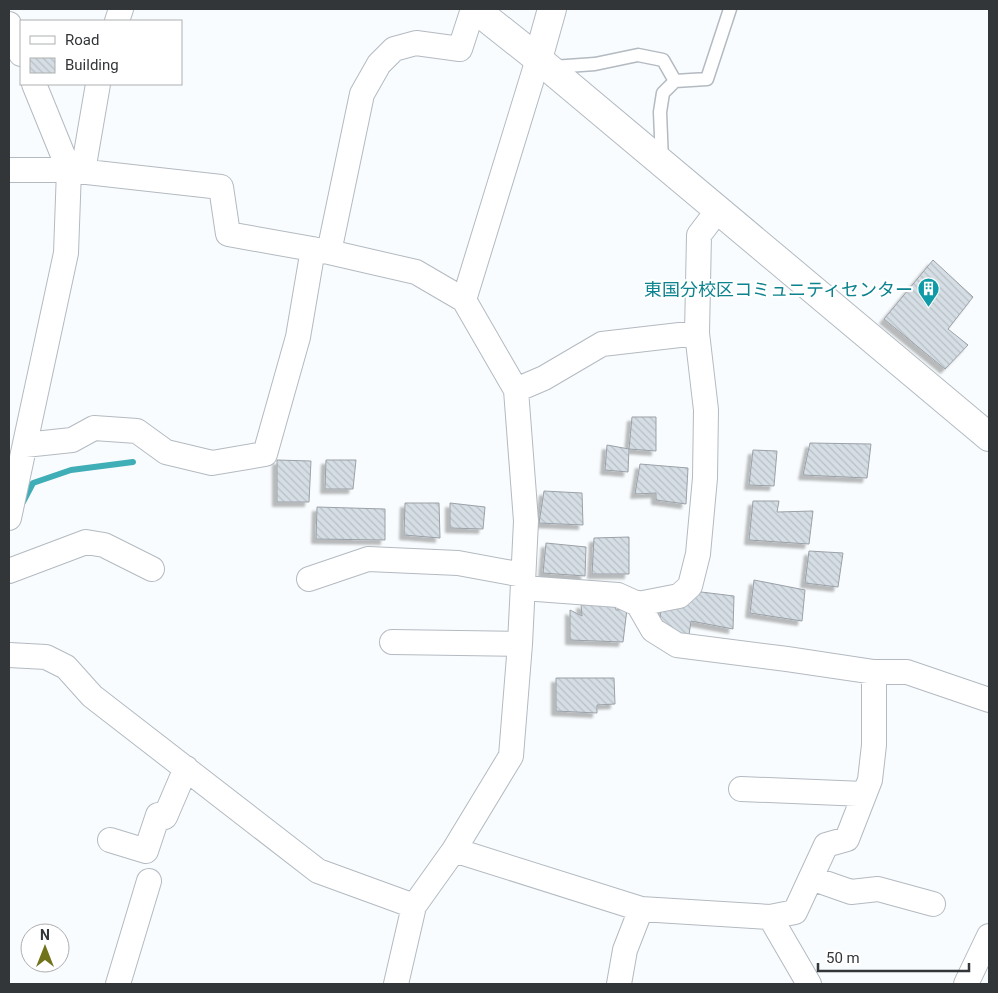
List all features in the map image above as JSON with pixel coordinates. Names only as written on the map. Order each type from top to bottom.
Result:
[{"type":"street","points":[[25,444],[72,440],[94,428],[137,431],[166,452],[212,463],[266,454],[362,94],[379,64],[394,49],[416,43],[460,49],[474,9],[543,63],[989,437]]},
{"type":"street","points":[[464,300],[543,63],[552,9]]},
{"type":"street","points":[[9,24],[20,52]]},
{"type":"street","points":[[34,85],[76,170]]},
{"type":"street","points":[[9,518],[66,253],[76,170],[98,85]]},
{"type":"street","points":[[9,170],[76,170],[221,186],[228,234],[321,250],[416,272],[464,300],[516,390],[526,521],[520,644],[511,756],[454,850],[414,906],[396,984]]},
{"type":"street","points":[[308,579],[368,559],[458,563],[523,582],[618,595],[638,604],[679,596],[690,586],[698,554],[705,478],[706,410],[697,333],[698,235],[718,210]]},
{"type":"street","points":[[516,390],[544,378],[602,344],[697,333]]},
{"type":"street","points":[[9,571],[86,542],[104,545],[152,568]]},
{"type":"street","points":[[638,604],[653,630],[677,645],[874,672],[907,672],[985,692]]},
{"type":"street","points":[[392,642],[520,644]]},
{"type":"street","points":[[9,655],[46,657],[66,667],[92,696],[318,872],[414,906]]},
{"type":"street","points":[[454,850],[641,909],[770,917],[795,912],[826,845],[847,839],[870,780],[874,746],[874,672]]},
{"type":"street","points":[[110,840],[146,851],[158,815],[165,817],[186,768]]},
{"type":"street","points":[[741,789],[864,794]]},
{"type":"street","points":[[811,878],[850,892],[878,889],[933,904]]},
{"type":"street","points":[[118,984],[149,881]]},
{"type":"street","points":[[620,984],[625,950],[641,909]]},
{"type":"street","points":[[770,917],[809,984]]},
{"type":"street","points":[[966,984],[989,936]]},
{"type":"lane","points":[[662,163],[660,112],[663,93],[675,81],[707,79],[730,9]]},
{"type":"lane","points":[[543,63],[595,64],[638,55],[662,60],[675,81]]},
{"type":"building","name":"東国分校区コミュニティセンター","points":[[933,260],[973,297],[948,329],[968,345],[945,369],[884,319]]},
{"type":"building","points":[[632,417],[656,417],[656,451],[629,449]]},
{"type":"building","points":[[810,443],[871,444],[867,478],[803,475]]},
{"type":"building","points":[[607,445],[629,449],[628,472],[605,470]]},
{"type":"building","points":[[753,450],[777,451],[774,486],[749,485]]},
{"type":"building","points":[[277,460],[311,461],[309,502],[277,502]]},
{"type":"building","points":[[326,460],[356,460],[353,489],[325,489]]},
{"type":"building","points":[[640,464],[688,468],[686,504],[656,500],[656,493],[635,494]]},
{"type":"building","points":[[544,491],[582,493],[583,525],[539,523]]},
{"type":"building","points":[[753,501],[779,501],[777,512],[813,511],[809,544],[749,540]]},
{"type":"building","points":[[405,503],[439,503],[440,538],[404,535]]},
{"type":"building","points":[[450,503],[485,507],[483,529],[450,528]]},
{"type":"building","points":[[317,507],[385,509],[385,540],[316,539]]},
{"type":"building","points":[[629,537],[629,574],[592,574],[594,538]]},
{"type":"building","points":[[546,543],[586,547],[585,576],[543,573]]},
{"type":"building","points":[[809,551],[843,553],[838,587],[805,583]]},
{"type":"building","points":[[754,580],[805,590],[802,621],[750,613]]},
{"type":"building","points":[[693,591],[734,596],[733,629],[691,621],[689,635],[659,634],[661,605],[689,603]]},
{"type":"building","points":[[581,604],[615,605],[616,610],[627,609],[623,642],[570,640],[570,610],[582,616]]},
{"type":"building","points":[[556,678],[614,678],[615,704],[597,705],[597,713],[556,711]]},
{"type":"waterway","points":[[23,502],[33,483],[71,470],[133,462]]},
{"type":"place","name":"東国分校区コミュニティセンター","points":[[929,308]]}]
